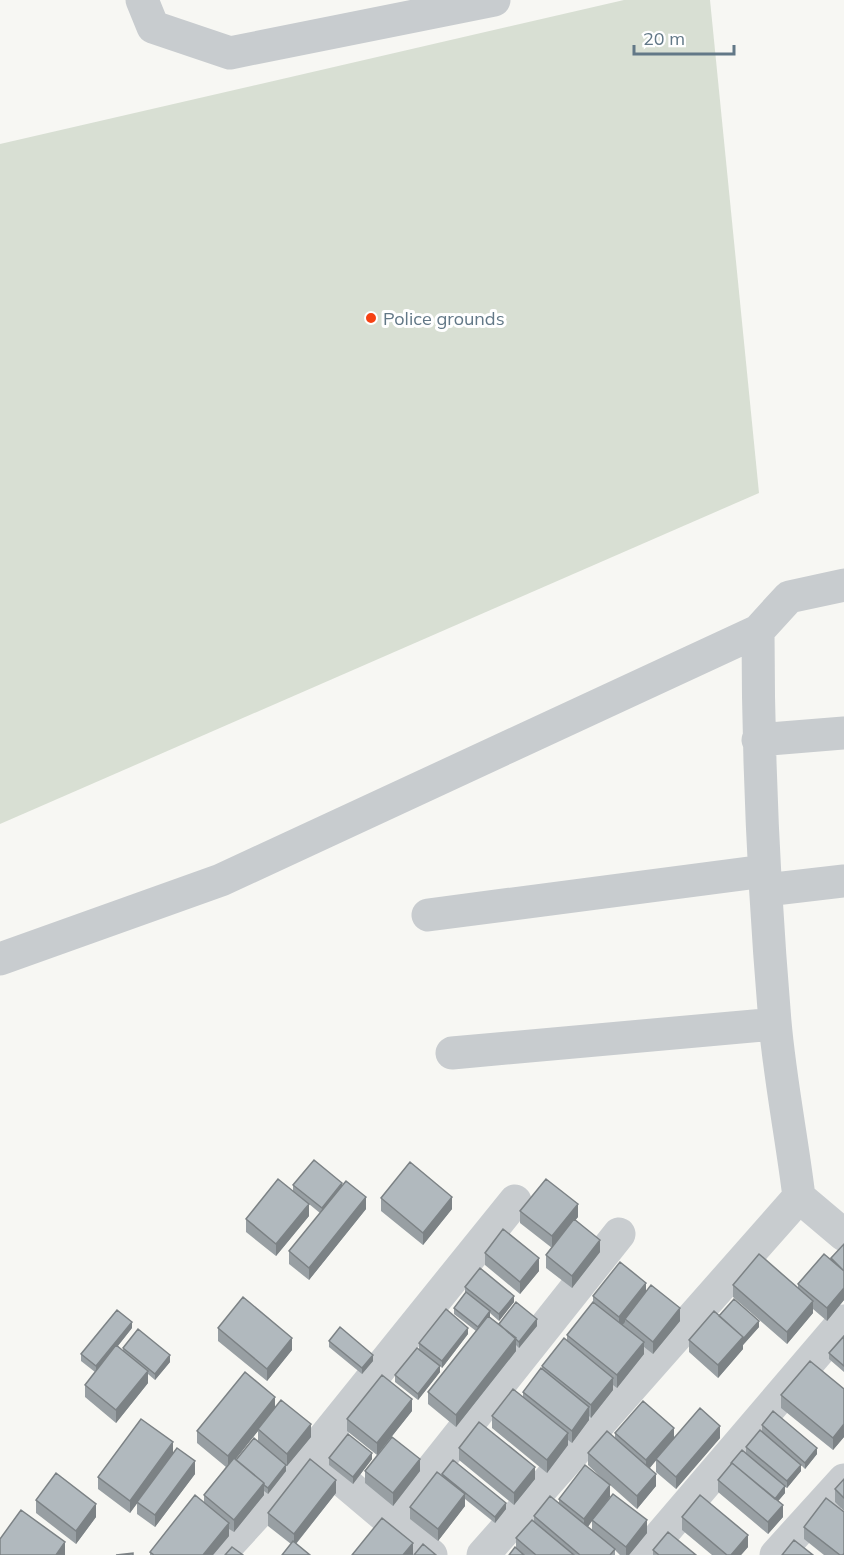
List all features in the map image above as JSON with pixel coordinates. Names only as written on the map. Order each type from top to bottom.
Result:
[{"type":"street","points":[[142,0],[153,27],[230,53],[494,0]]},
{"type":"street","points":[[0,959],[221,880],[758,631],[789,597],[844,585]]},
{"type":"street","points":[[758,631],[758,740],[775,1024],[800,1197],[844,1235]]},
{"type":"street","points":[[758,740],[844,733]]},
{"type":"street","points":[[428,915],[765,880],[844,881]]},
{"type":"street","points":[[452,1053],[775,1024]]},
{"type":"street","points":[[483,1555],[800,1197]]},
{"type":"street","points":[[219,1555],[311,1454],[515,1201]]},
{"type":"street","points":[[391,1521],[619,1234]]},
{"type":"street","points":[[644,1555],[844,1321]]},
{"type":"street","points":[[311,1454],[431,1555]]},
{"type":"street","points":[[776,1555],[844,1480]]},
{"type":"shaded area","name":"Police grounds","points":[[624,0],[710,0],[759,493],[0,824],[0,144]]},
{"type":"building","points":[[314,1160],[342,1183],[322,1208],[293,1185]]},
{"type":"building","points":[[410,1162],[452,1197],[423,1233],[381,1198]]},
{"type":"building","points":[[278,1179],[309,1204],[276,1244],[246,1219]]},
{"type":"building","points":[[546,1179],[578,1204],[552,1236],[520,1211]]},
{"type":"building","points":[[346,1181],[366,1197],[309,1268],[289,1251]]},
{"type":"building","points":[[574,1219],[600,1240],[572,1276],[546,1255]]},
{"type":"building","points":[[503,1229],[539,1258],[520,1282],[485,1253]]},
{"type":"building","points":[[844,1244],[844,1271],[831,1258]]},
{"type":"building","points":[[759,1254],[813,1301],[787,1332],[733,1285]]},
{"type":"building","points":[[824,1254],[844,1271],[844,1288],[827,1308],[798,1284]]},
{"type":"building","points":[[620,1262],[646,1283],[619,1317],[593,1296]]},
{"type":"building","points":[[480,1268],[514,1296],[499,1314],[465,1287]]},
{"type":"building","points":[[651,1285],[680,1308],[653,1342],[625,1319]]},
{"type":"building","points":[[466,1292],[490,1311],[478,1327],[454,1308]]},
{"type":"building","points":[[243,1297],[292,1338],[267,1369],[218,1328]]},
{"type":"building","points":[[734,1299],[759,1321],[743,1339],[719,1316]]},
{"type":"building","points":[[516,1302],[537,1319],[519,1342],[499,1324]]},
{"type":"building","points":[[593,1302],[644,1342],[617,1375],[567,1335]]},
{"type":"building","points":[[446,1309],[468,1328],[442,1361],[419,1343]]},
{"type":"building","points":[[117,1310],[132,1322],[96,1366],[81,1354]]},
{"type":"building","points":[[714,1311],[743,1337],[718,1365],[689,1340]]},
{"type":"building","points":[[488,1316],[516,1338],[456,1415],[428,1392]]},
{"type":"building","points":[[340,1327],[373,1355],[362,1368],[329,1341]]},
{"type":"building","points":[[138,1329],[170,1355],[155,1374],[123,1348]]},
{"type":"building","points":[[844,1336],[844,1366],[829,1353]]},
{"type":"building","points":[[564,1338],[613,1378],[591,1405],[542,1366]]},
{"type":"building","points":[[116,1345],[148,1371],[116,1410],[85,1385]]},
{"type":"building","points":[[417,1348],[440,1366],[418,1394],[395,1375]]},
{"type":"building","points":[[810,1361],[844,1389],[844,1424],[833,1438],[781,1395]]},
{"type":"building","points":[[541,1368],[589,1407],[572,1431],[523,1392]]},
{"type":"building","points":[[245,1372],[275,1397],[228,1456],[197,1431]]},
{"type":"building","points":[[382,1375],[412,1399],[377,1443],[347,1419]]},
{"type":"building","points":[[513,1389],[568,1433],[547,1460],[492,1416]]},
{"type":"building","points":[[281,1400],[311,1424],[287,1454],[258,1429]]},
{"type":"building","points":[[643,1401],[674,1428],[646,1460],[615,1433]]},
{"type":"building","points":[[700,1408],[720,1426],[676,1477],[656,1459]]},
{"type":"building","points":[[773,1411],[817,1448],[805,1463],[762,1425]]},
{"type":"building","points":[[141,1419],[173,1442],[130,1501],[98,1477]]},
{"type":"building","points":[[479,1422],[535,1467],[514,1493],[459,1448]]},
{"type":"building","points":[[760,1430],[801,1465],[787,1481],[746,1447]]},
{"type":"building","points":[[607,1431],[656,1474],[637,1496],[588,1453]]},
{"type":"building","points":[[348,1434],[372,1453],[353,1477],[329,1458]]},
{"type":"building","points":[[392,1437],[420,1459],[393,1493],[365,1471]]},
{"type":"building","points":[[254,1438],[286,1465],[268,1488],[236,1460]]},
{"type":"building","points":[[177,1448],[195,1461],[155,1515],[137,1502]]},
{"type":"building","points":[[742,1450],[785,1486],[775,1499],[731,1464]]},
{"type":"building","points":[[234,1458],[264,1483],[234,1520],[204,1495]]},
{"type":"building","points":[[310,1459],[336,1480],[294,1534],[268,1513]]},
{"type":"building","points":[[453,1460],[506,1503],[495,1517],[442,1474]]},
{"type":"building","points":[[732,1463],[783,1505],[768,1522],[718,1480]]},
{"type":"building","points":[[585,1465],[610,1485],[584,1519],[559,1499]]},
{"type":"building","points":[[437,1472],[465,1494],[438,1529],[410,1507]]},
{"type":"building","points":[[56,1473],[96,1504],[76,1531],[36,1500]]},
{"type":"building","points":[[844,1479],[844,1498],[835,1489]]},
{"type":"building","points":[[613,1494],[647,1520],[626,1547],[592,1520]]},
{"type":"building","points":[[195,1495],[229,1523],[203,1555],[154,1555],[150,1552]]},
{"type":"building","points":[[700,1495],[748,1535],[731,1555],[727,1555],[682,1517]]},
{"type":"building","points":[[550,1496],[615,1549],[610,1555],[580,1555],[534,1516]]},
{"type":"building","points":[[826,1498],[844,1512],[843,1555],[804,1527]]},
{"type":"building","points":[[21,1510],[65,1542],[56,1555],[0,1555],[0,1539]]},
{"type":"building","points":[[382,1518],[413,1543],[403,1555],[352,1555]]},
{"type":"building","points":[[532,1520],[574,1555],[536,1555],[516,1538]]},
{"type":"building","points":[[668,1532],[696,1555],[659,1555],[653,1550]]},
{"type":"building","points":[[794,1540],[813,1555],[782,1555]]},
{"type":"building","points":[[293,1541],[310,1555],[282,1555]]},
{"type":"building","points":[[423,1544],[436,1555],[414,1555]]},
{"type":"building","points":[[232,1547],[243,1555],[225,1555]]},
{"type":"building","points":[[515,1547],[524,1555],[509,1555]]},
{"type":"place","name":"Police grounds","points":[[371,318]]}]
